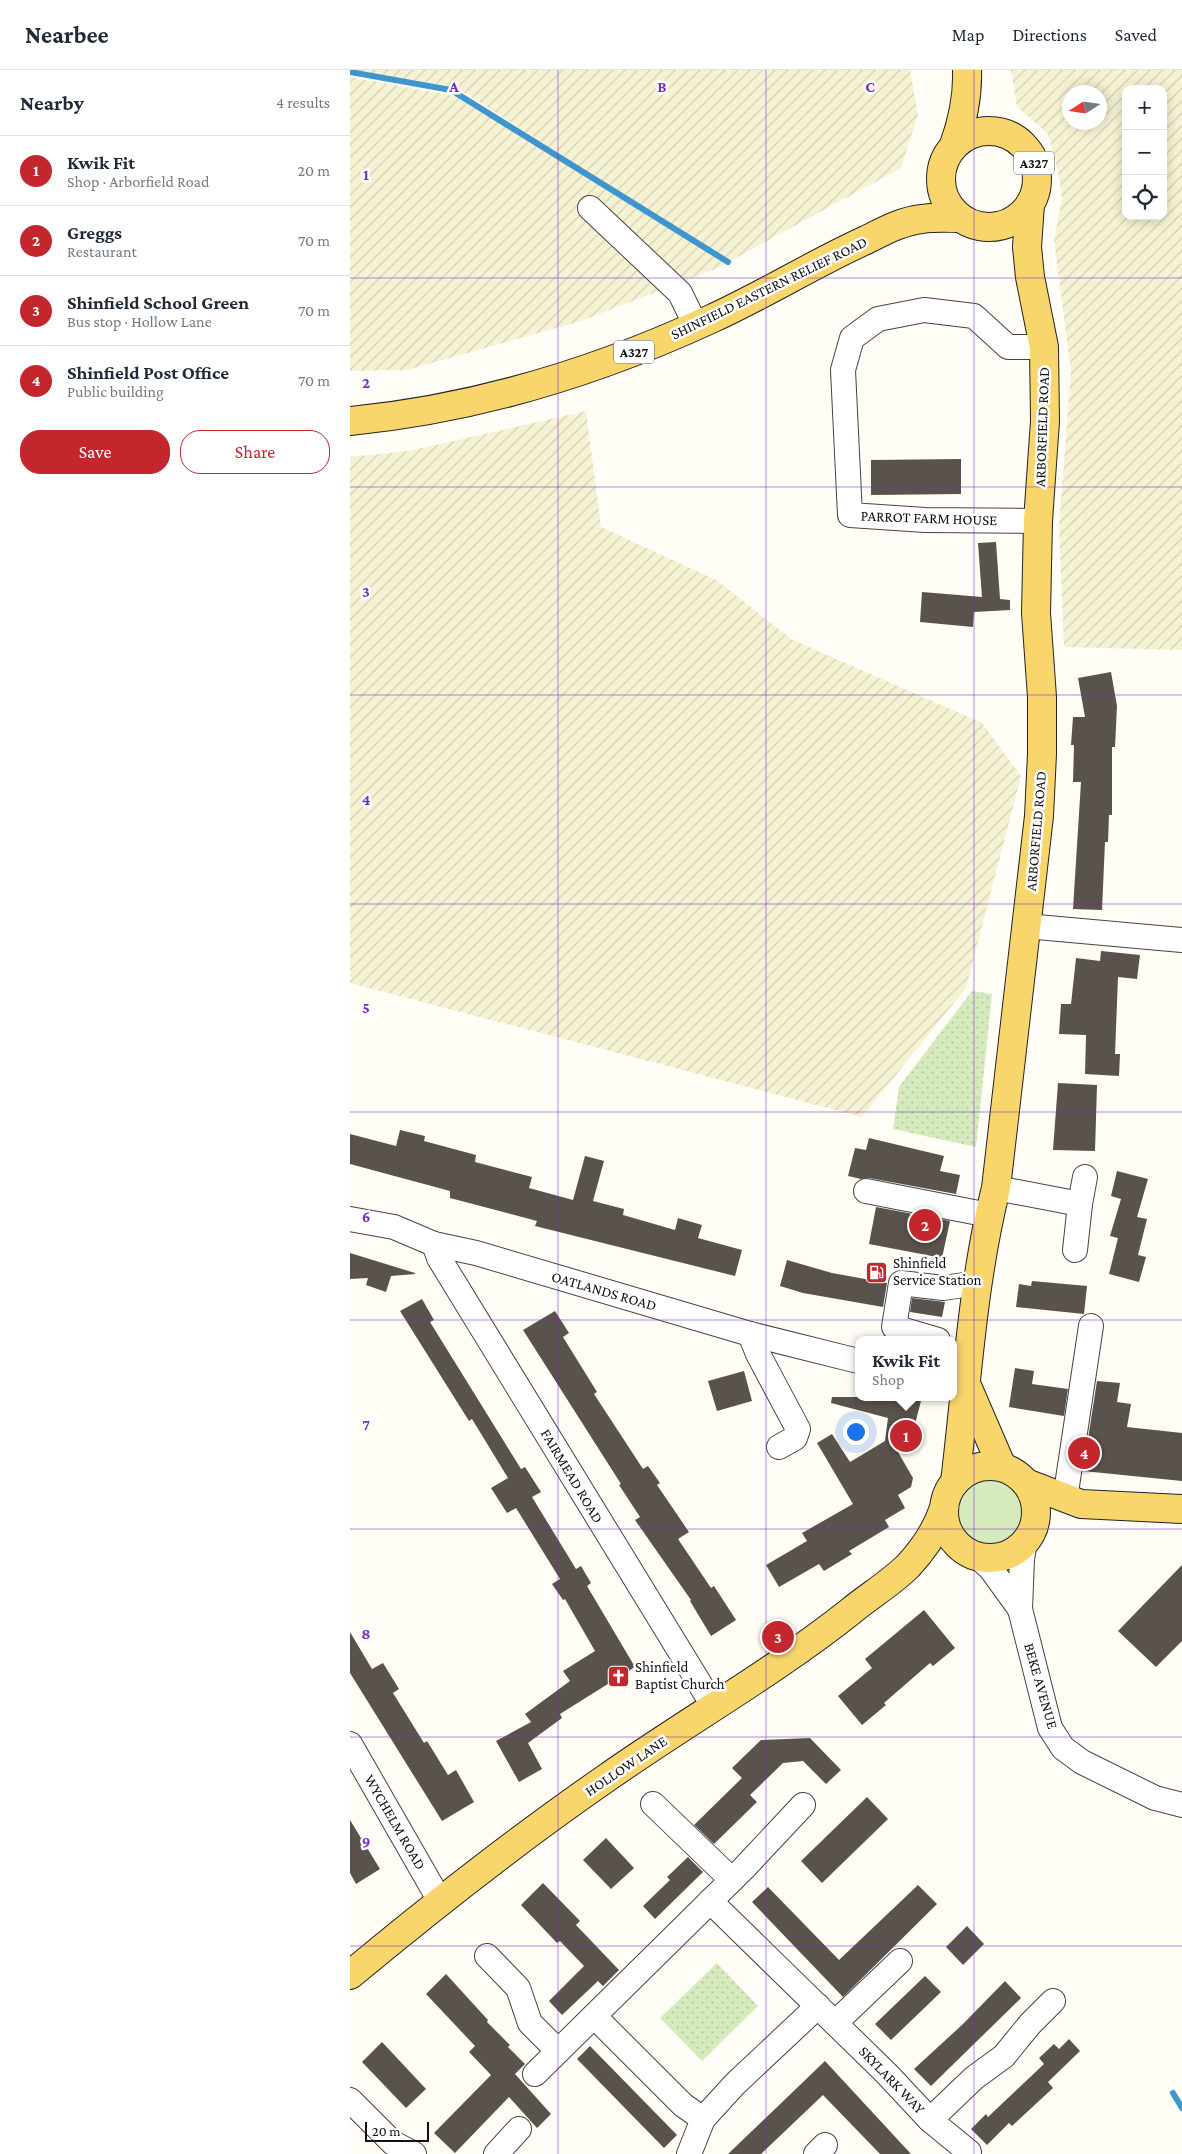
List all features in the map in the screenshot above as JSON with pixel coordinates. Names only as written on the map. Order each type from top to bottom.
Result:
[{"type":"main road","name":"A327","points":[[941,176],[943,163],[954,145],[963,119],[968,88],[967,70]]},
{"type":"main road","name":"A327","points":[[971,70],[980,101],[991,120],[1005,134],[1027,149],[1034,161],[1037,177],[1030,204],[1018,217],[1008,223],[972,222]]},
{"type":"main road","name":"A327","points":[[954,145],[969,134],[981,131],[994,130],[1005,134]]},
{"type":"main road","points":[[941,176],[943,193],[949,206],[972,222]]},
{"type":"main road","name":"SHINFIELD EASTERN RELIEF ROAD","points":[[898,225],[929,195],[941,176]]},
{"type":"main road","name":"ARBORFIELD ROAD","points":[[955,1482],[961,1346],[978,1283],[989,1215],[996,1188],[1039,816],[1042,696],[1036,613],[1038,521],[1045,420],[1044,347],[1030,277],[1027,247],[1030,204]]},
{"type":"main road","name":"SHINFIELD EASTERN RELIEF ROAD","points":[[350,421],[448,407],[498,396],[582,371],[696,326],[755,298],[850,247],[898,225],[922,219],[972,222]]},
{"type":"main road","name":"ARBORFIELD ROAD","points":[[972,222],[1001,235],[1015,250],[1030,277]]},
{"type":"main road","name":"ARBORFIELD ROAD","points":[[959,1382],[1002,1467]]},
{"type":"main road","points":[[1029,1535],[1036,1513],[1034,1497],[1026,1483],[1015,1473],[1002,1467],[989,1465],[964,1473],[955,1482],[948,1494],[944,1508],[946,1526],[955,1541],[973,1554],[999,1557],[1009,1554],[1056,1513],[1073,1502]]},
{"type":"main road","points":[[1026,1483],[1073,1502],[1182,1509]]},
{"type":"main road","name":"HOLLOW LANE","points":[[350,1975],[440,1900],[501,1854],[605,1779],[793,1655],[908,1566],[932,1533],[944,1508]]},
{"type":"main road","name":"HOLLOW LANE","points":[[908,1566],[973,1554]]},
{"type":"street","points":[[590,208],[680,293],[696,326]]},
{"type":"street","name":"PARROT FARM HOUSE","points":[[1038,521],[925,520],[850,515],[844,370],[852,338],[878,319],[924,310],[974,316],[1008,347],[1044,347]]},
{"type":"street","points":[[1026,926],[1182,940]]},
{"type":"street","points":[[1075,1250],[1085,1177]]},
{"type":"street","points":[[996,1188],[1080,1204]]},
{"type":"street","points":[[866,1191],[989,1215]]},
{"type":"street","name":"OATLANDS ROAD","points":[[350,1219],[394,1227],[434,1244],[476,1254],[750,1334],[855,1361]]},
{"type":"street","name":"FAIRMEAD ROAD","points":[[434,1244],[439,1258],[714,1706]]},
{"type":"street","points":[[924,1336],[894,1327],[901,1283],[943,1288],[978,1283]]},
{"type":"street","points":[[1073,1502],[1091,1326]]},
{"type":"street","points":[[750,1334],[758,1354],[798,1429],[795,1438],[779,1447]]},
{"type":"street","points":[[1020,1609],[1022,1559],[1029,1535]]},
{"type":"street","points":[[973,1554],[991,1569],[1020,1609]]},
{"type":"street","name":"BEKE AVENUE","points":[[1020,1609],[1050,1728],[1063,1748],[1082,1762],[1155,1798],[1182,1805]]},
{"type":"street","name":"WYCHELM ROAD","points":[[354,1759],[440,1900]]},
{"type":"street","points":[[653,1804],[738,1874]]},
{"type":"street","points":[[536,2074],[738,1874],[803,1805]]},
{"type":"street","name":"SKYLARK WAY","points":[[710,1901],[888,2074],[930,2120],[969,2152]]},
{"type":"street","points":[[487,1956],[518,1988],[530,2023],[558,2051]]},
{"type":"street","points":[[835,2023],[900,1961]]},
{"type":"street","points":[[930,2120],[974,2078],[1004,2056],[1030,2024],[1053,2001]]},
{"type":"street","points":[[689,2154],[703,2119],[735,2084],[818,2006]]},
{"type":"street","points":[[595,2017],[683,2105],[703,2119]]},
{"type":"street","points":[[350,2100],[369,2119],[389,2148],[414,2154]]},
{"type":"street","points":[[496,2154],[519,2129]]},
{"type":"shaded area","points":[[353,70],[910,70],[918,115],[901,168],[728,262],[456,87]]},
{"type":"shaded area","points":[[1011,70],[1182,70],[1182,650],[1064,647],[1059,527],[1071,371],[1054,241],[1062,198],[1058,171],[1048,134],[1017,107]]},
{"type":"shaded area","points":[[350,77],[465,98],[728,264],[581,321],[407,370],[350,371]]},
{"type":"shaded area","points":[[586,411],[601,527],[718,581],[791,639],[982,723],[1021,776],[966,988],[862,1117],[350,983],[350,457],[409,451]]},
{"type":"green space","points":[[972,991],[992,994],[976,1147],[893,1129],[899,1087]]},
{"type":"green space","points":[[991,1477],[1004,1480],[1016,1487],[1023,1499],[1026,1512],[1023,1525],[1016,1537],[1004,1544],[991,1547],[978,1544],[966,1537],[959,1525],[956,1512],[959,1499],[966,1487],[978,1480]]},
{"type":"green space","points":[[717,1963],[758,2006],[702,2061],[660,2018]]},
{"type":"building","points":[[961,459],[961,494],[871,495],[871,460]]},
{"type":"building","points":[[996,542],[1000,599],[1010,600],[1010,610],[974,612],[973,627],[920,622],[922,592],[982,597],[978,543]]},
{"type":"building","points":[[1111,672],[1117,706],[1115,747],[1112,747],[1112,815],[1109,815],[1108,842],[1105,842],[1102,910],[1073,909],[1081,782],[1073,782],[1074,745],[1071,745],[1073,717],[1085,717],[1078,678]]},
{"type":"building","points":[[1101,951],[1140,955],[1137,979],[1118,977],[1115,1054],[1120,1054],[1119,1076],[1085,1074],[1086,1035],[1059,1034],[1061,1004],[1071,1004],[1076,958],[1100,961]]},
{"type":"building","points":[[1058,1083],[1097,1085],[1095,1151],[1053,1150]]},
{"type":"building","points":[[400,1130],[425,1136],[424,1141],[476,1155],[475,1162],[532,1177],[529,1188],[573,1200],[585,1156],[604,1161],[593,1201],[624,1209],[623,1215],[675,1230],[678,1218],[702,1225],[698,1238],[742,1250],[735,1276],[535,1226],[537,1221],[450,1198],[450,1191],[350,1164],[350,1134],[396,1146]]},
{"type":"building","points":[[869,1138],[944,1156],[940,1171],[960,1175],[956,1194],[848,1176],[855,1148],[866,1150]]},
{"type":"building","points":[[1117,1171],[1148,1179],[1137,1217],[1147,1219],[1138,1255],[1146,1257],[1139,1282],[1109,1274],[1118,1238],[1110,1236],[1121,1199],[1111,1196]]},
{"type":"building","points":[[876,1207],[950,1221],[942,1258],[869,1244]]},
{"type":"building","points":[[350,1253],[415,1274],[391,1276],[386,1292],[366,1285],[368,1278],[350,1279]]},
{"type":"building","points":[[787,1260],[832,1273],[887,1283],[883,1307],[803,1293],[780,1286]]},
{"type":"building","points":[[1032,1281],[1087,1286],[1084,1314],[1016,1307],[1019,1284],[1031,1286]]},
{"type":"building","points":[[912,1298],[945,1302],[942,1317],[910,1312]]},
{"type":"building","points":[[422,1299],[434,1320],[430,1322],[521,1469],[525,1467],[541,1492],[532,1497],[576,1569],[581,1566],[591,1583],[587,1586],[635,1667],[560,1714],[562,1718],[528,1743],[542,1769],[519,1782],[496,1741],[531,1722],[525,1714],[570,1681],[563,1671],[595,1651],[565,1599],[563,1600],[552,1584],[560,1579],[516,1508],[507,1513],[491,1488],[508,1478],[472,1419],[469,1421],[400,1311]]},
{"type":"building","points":[[555,1311],[569,1333],[563,1337],[597,1392],[594,1394],[643,1469],[648,1466],[660,1483],[657,1485],[689,1532],[678,1539],[711,1588],[714,1586],[736,1620],[711,1636],[691,1600],[635,1520],[640,1517],[619,1485],[621,1484],[523,1330]]},
{"type":"building","points":[[1015,1368],[1034,1371],[1032,1384],[1068,1389],[1064,1416],[1009,1407]]},
{"type":"building","points":[[744,1371],[752,1401],[717,1411],[708,1381]]},
{"type":"building","points":[[1097,1381],[1120,1383],[1117,1402],[1131,1404],[1127,1427],[1182,1433],[1182,1481],[1083,1471]]},
{"type":"building","points":[[832,1397],[855,1397],[855,1401],[921,1401],[913,1432],[917,1440],[898,1452],[913,1478],[911,1487],[898,1495],[905,1508],[885,1520],[889,1527],[849,1551],[852,1554],[824,1571],[819,1564],[779,1587],[766,1565],[807,1541],[802,1533],[853,1504],[817,1443],[832,1434],[850,1462],[885,1441],[888,1418],[831,1403]]},
{"type":"building","points":[[1182,1565],[1182,1641],[1156,1667],[1118,1631]]},
{"type":"building","points":[[924,1610],[955,1648],[933,1666],[930,1663],[862,1725],[838,1696],[872,1668],[865,1659]]},
{"type":"building","points":[[350,1632],[372,1669],[383,1663],[399,1689],[393,1693],[424,1743],[427,1741],[448,1775],[456,1770],[474,1802],[442,1821],[350,1673]]},
{"type":"building","points":[[810,1738],[841,1770],[826,1784],[803,1761],[783,1763],[750,1795],[757,1802],[714,1844],[694,1825],[742,1778],[732,1768],[761,1740]]},
{"type":"building","points":[[867,1797],[888,1819],[822,1883],[801,1861]]},
{"type":"building","points":[[350,1820],[380,1869],[356,1884],[350,1873]]},
{"type":"building","points":[[606,1838],[634,1868],[611,1889],[583,1860]]},
{"type":"building","points":[[688,1857],[703,1872],[655,1919],[643,1906],[670,1880],[667,1877]]},
{"type":"building","points":[[543,1883],[580,1921],[576,1925],[619,1970],[603,1986],[598,1981],[562,2015],[549,2001],[584,1966],[560,1941],[557,1943],[521,1905]]},
{"type":"building","points":[[918,1885],[937,1904],[843,1997],[752,1902],[768,1887],[839,1960]]},
{"type":"building","points":[[967,1926],[984,1944],[963,1965],[946,1947]]},
{"type":"building","points":[[446,1974],[488,2020],[487,2022],[510,2045],[508,2047],[525,2064],[515,2074],[551,2114],[537,2128],[509,2097],[455,2153],[434,2133],[491,2075],[469,2052],[475,2046],[426,1994]]},
{"type":"building","points":[[925,1976],[941,1992],[891,2040],[875,2024]]},
{"type":"building","points":[[1005,1981],[1021,1998],[931,2086],[914,2069],[963,2024]]},
{"type":"building","points":[[1069,2039],[1080,2051],[1048,2082],[1053,2088],[1012,2126],[1009,2123],[987,2145],[971,2129],[986,2114],[988,2117],[1044,2064],[1039,2058],[1054,2044],[1059,2049]]},
{"type":"building","points":[[382,2042],[426,2089],[406,2108],[362,2062]]},
{"type":"building","points":[[590,2046],[677,2135],[664,2148],[577,2059]]},
{"type":"building","points":[[825,2061],[911,2154],[880,2154],[823,2095],[761,2154],[728,2154]]},
{"type":"waterway","points":[[350,72],[451,90],[728,262]]},
{"type":"waterway","points":[[1173,2093],[1182,2108]]},
{"type":"place","name":"Greggs","points":[[925,1225]]},
{"type":"place","name":"Shinfield Service Station","points":[[877,1272]]},
{"type":"place","name":"Kwik Fit","points":[[906,1436]]},
{"type":"place","name":"Shinfield Post Office","points":[[1084,1453]]},
{"type":"place","name":"Shinfield School Green","points":[[778,1637]]},
{"type":"place","name":"Shinfield Baptist Church","points":[[619,1676]]}]
